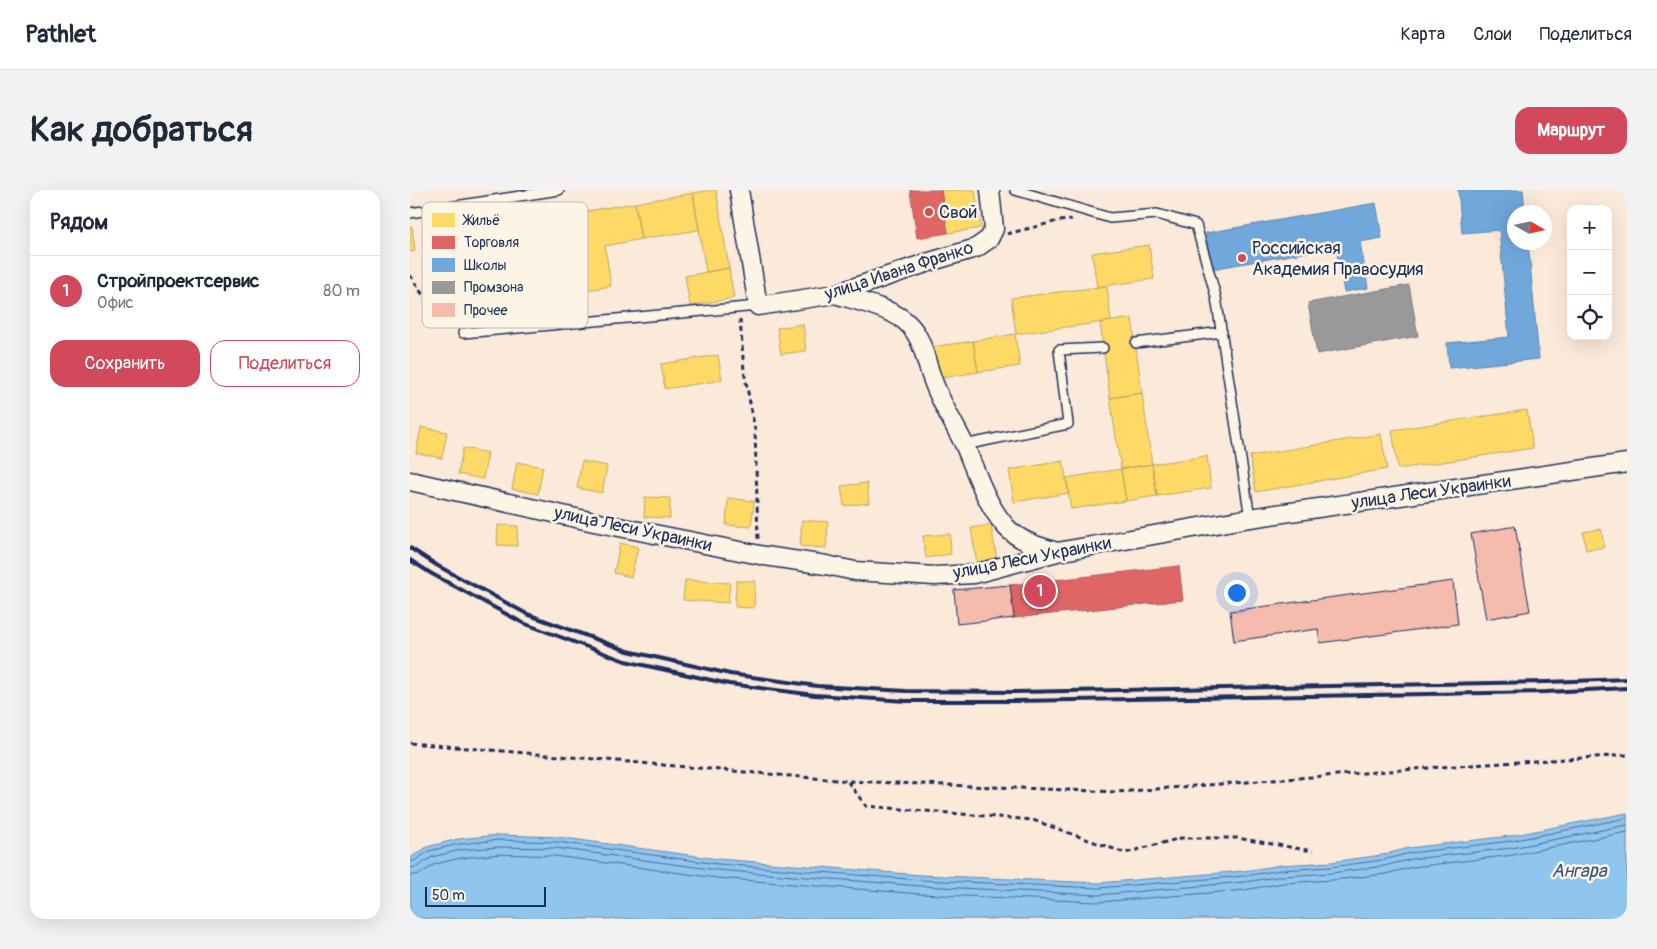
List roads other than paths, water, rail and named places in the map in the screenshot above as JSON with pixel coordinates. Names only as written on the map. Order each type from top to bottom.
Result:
[{"type":"street","points":[[740,190],[758,306]]},
{"type":"street","name":"улица Ивана Франко","points":[[758,306],[835,294],[926,262],[976,248],[989,239],[994,229],[990,190]]},
{"type":"street","points":[[835,294],[877,307],[904,320],[916,332],[942,402],[964,445],[982,488],[1007,528],[1023,539],[1057,552]]},
{"type":"street","name":"улица Леси Украинки","points":[[410,481],[594,522],[758,554],[855,571],[936,576],[974,574],[1057,552],[1250,518],[1627,463]]},
{"type":"lane","points":[[484,202],[559,190]]},
{"type":"lane","points":[[1015,190],[1110,218],[1157,214],[1196,225],[1216,297],[1250,518]]},
{"type":"lane","points":[[588,322],[758,306]]},
{"type":"lane","points":[[463,333],[518,328]]},
{"type":"lane","points":[[1136,343],[1222,332]]},
{"type":"lane","points":[[964,445],[1068,424],[1059,350],[1103,348]]},
{"type":"water","name":"Ангара","points":[[1627,813],[1627,919],[410,919],[410,858],[427,847],[458,839],[499,835],[557,837],[718,859],[921,875],[1098,883],[1244,871],[1281,865],[1331,862],[1382,855],[1409,848],[1510,836]]},
{"type":"railway","points":[[410,548],[438,566],[527,614],[628,651],[730,674],[817,686],[906,691],[1015,692],[1627,679]]},
{"type":"railway","points":[[410,560],[432,574],[523,623],[625,661],[729,684],[815,695],[906,701],[1015,701],[1546,692],[1627,688]]},
{"type":"place","name":"Свой","points":[[929,212]]},
{"type":"place","name":"Российская Академия Правосудия","points":[[1242,258]]},
{"type":"place","name":"Стройпроектсервис","points":[[1040,591]]}]
